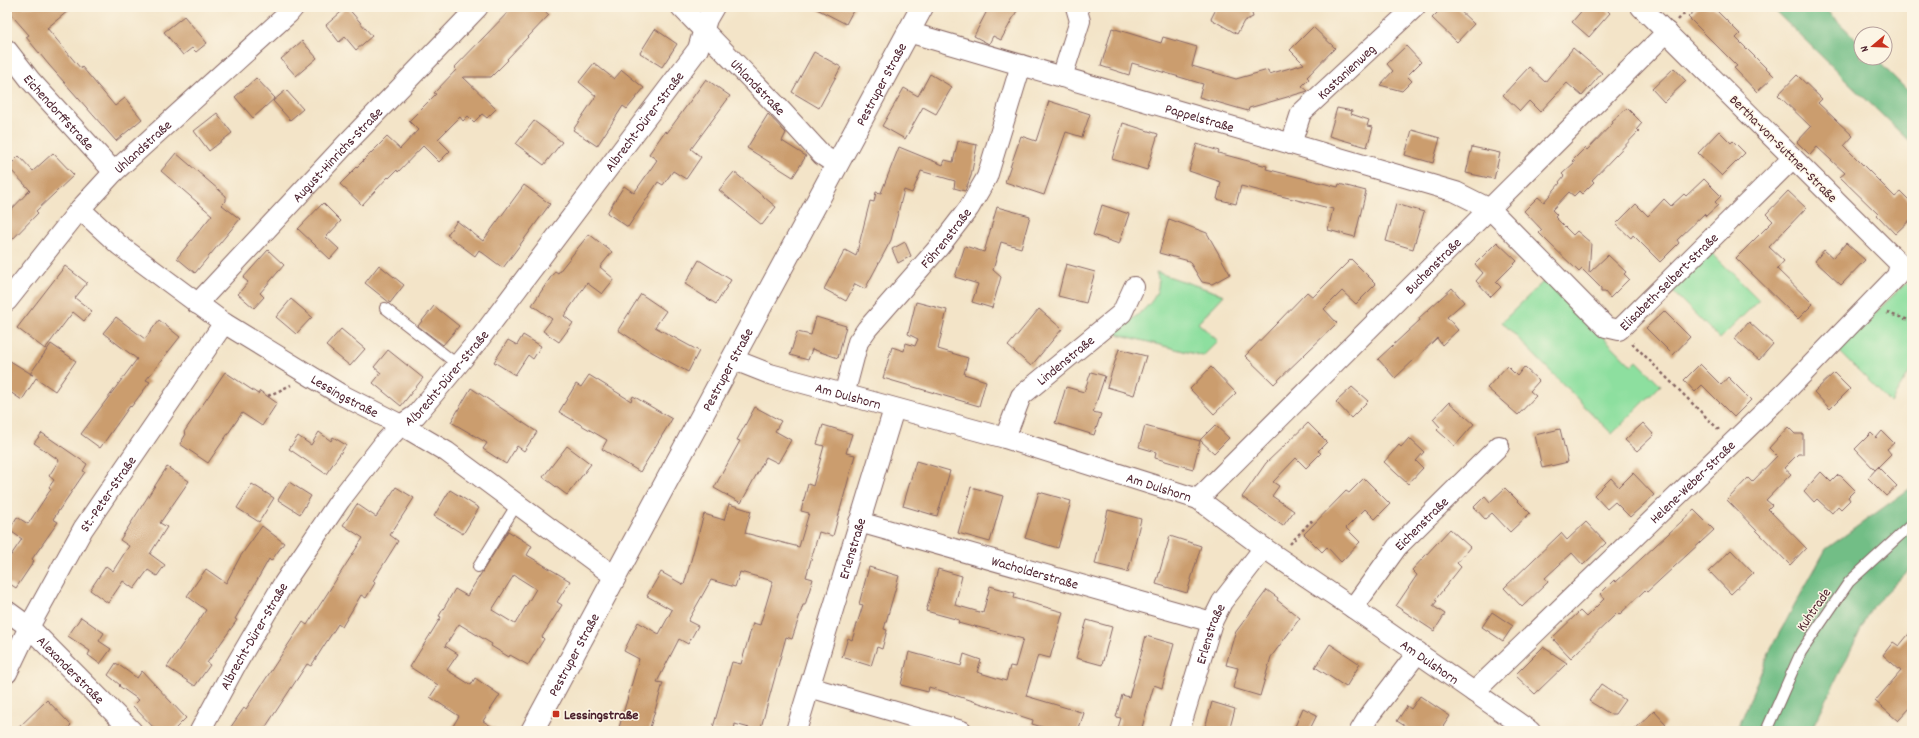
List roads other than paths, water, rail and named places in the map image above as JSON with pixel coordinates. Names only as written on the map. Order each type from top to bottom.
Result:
[{"type":"street","name":"Uhlandstraße","points":[[7,301],[80,209],[114,172],[294,7]]},
{"type":"street","name":"August-Hinrichs-Straße","points":[[197,304],[347,143],[478,7]]},
{"type":"street","name":"Uhlandstraße","points":[[681,7],[778,107],[822,155],[837,165]]},
{"type":"street","name":"Albrecht-Dürer-Straße","points":[[202,730],[234,668],[282,586],[340,500],[385,442],[401,425],[416,415],[481,337],[698,49],[714,7]]},
{"type":"street","name":"Pestruper Straße","points":[[532,731],[614,576],[922,7]]},
{"type":"street","points":[[1062,77],[1080,21],[1076,7]]},
{"type":"street","points":[[1641,7],[1667,32]]},
{"type":"street","name":"Kastanienweg","points":[[1292,144],[1301,113],[1408,9]]},
{"type":"street","name":"Pappelstraße","points":[[908,32],[1456,192],[1490,209]]},
{"type":"street","name":"Bertha-von-Suttner-Straße","points":[[1667,32],[1900,264]]},
{"type":"street","name":"Buchenstraße","points":[[1198,499],[1667,32]]},
{"type":"street","name":"Eichendorffstraße","points":[[7,50],[31,81],[114,172]]},
{"type":"street","name":"Föhrenstraße","points":[[844,395],[858,342],[867,329],[939,247],[970,208],[987,177],[1021,65]]},
{"type":"street","name":"Elisabeth-Selbert-Straße","points":[[1490,209],[1606,327],[1619,330],[1793,158]]},
{"type":"street","name":"Lessingstraße","points":[[80,209],[119,245],[224,323],[340,394],[401,425],[447,452],[614,576]]},
{"type":"street","name":"Helene-Weber-Straße","points":[[1474,692],[1787,390],[1897,276],[1900,264]]},
{"type":"street","name":"Lindenstraße","points":[[1005,438],[1021,396],[1122,313],[1134,287]]},
{"type":"street","name":"St.-Peter-Straße","points":[[7,673],[29,626],[83,530],[224,323]]},
{"type":"street","name":"Am Dulshorn","points":[[732,359],[770,374],[1005,438],[1198,499],[1264,548],[1418,652],[1530,731]]},
{"type":"street","name":"Erlenstraße","points":[[796,731],[894,409]]},
{"type":"street","name":"Eichenstraße","points":[[1353,608],[1397,547],[1499,446]]},
{"type":"street","name":"Wacholderstraße","points":[[859,522],[1212,622]]},
{"type":"street","name":"Erlenstraße","points":[[1180,731],[1212,622],[1222,602],[1264,548]]},
{"type":"street","name":"Alexanderstraße","points":[[7,611],[29,626],[132,731]]},
{"type":"street","points":[[1360,731],[1369,716],[1418,652]]},
{"type":"street","points":[[809,687],[962,731]]},
{"type":"lane","points":[[385,308],[458,365]]},
{"type":"lane","points":[[478,567],[517,504]]},
{"type":"lane","name":"Kuhtrade","points":[[1766,731],[1801,652],[1849,582],[1912,524]]},
{"type":"place","name":"Lessingstraße","points":[[556,714]]}]
